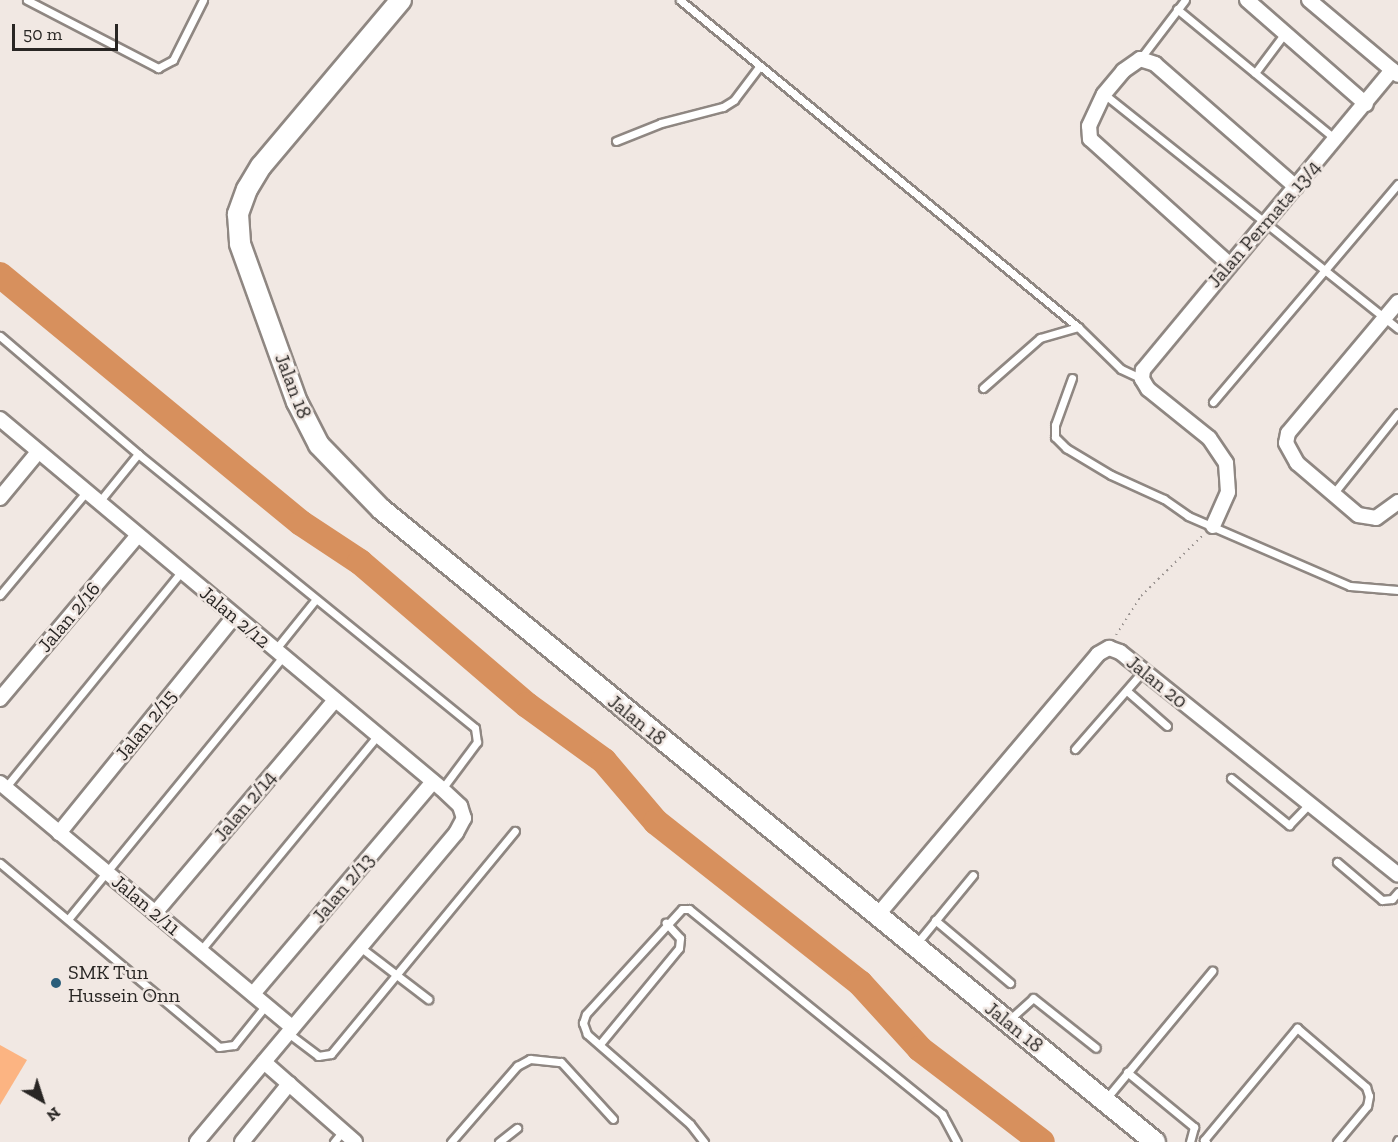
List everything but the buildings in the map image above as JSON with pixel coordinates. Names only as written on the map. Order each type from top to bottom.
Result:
[{"type":"street","name":"Jalan 18","points":[[401,0],[261,166],[247,189],[238,214],[240,244],[297,402],[319,445],[381,509],[913,948],[1008,1021],[1155,1142]]},
{"type":"street","points":[[1247,0],[1366,104]]},
{"type":"street","points":[[1309,0],[1395,73]]},
{"type":"street","points":[[1229,264],[1096,149],[1090,140],[1089,126],[1104,94],[1124,71],[1140,59],[1155,64],[1176,79],[1296,187]]},
{"type":"street","name":"Jalan Permata 13/4","points":[[1142,380],[1147,362],[1366,104],[1395,73]]},
{"type":"street","points":[[1398,302],[1288,433],[1288,453],[1366,519],[1386,513],[1398,502]]},
{"type":"street","points":[[1142,380],[1155,396],[1209,438],[1226,463],[1228,492],[1213,526]]},
{"type":"street","name":"Jalan 2/12","points":[[0,419],[460,806],[464,818],[456,833],[360,947]]},
{"type":"street","points":[[0,498],[38,452]]},
{"type":"street","name":"Jalan 2/16","points":[[0,699],[138,534]]},
{"type":"street","name":"Jalan 2/15","points":[[59,832],[234,617]]},
{"type":"street","name":"Jalan 20","points":[[876,917],[1098,654],[1109,648],[1120,652],[1398,875]]},
{"type":"street","name":"Jalan 2/14","points":[[155,913],[335,700]]},
{"type":"street","name":"Jalan 2/11","points":[[2,786],[266,1005],[290,1030]]},
{"type":"street","name":"Jalan 2/13","points":[[253,994],[438,786]]},
{"type":"street","points":[[197,1142],[360,947]]},
{"type":"street","points":[[264,1062],[289,1084],[339,1137],[356,1142]]},
{"type":"street","points":[[242,1142],[289,1084]]},
{"type":"lane","points":[[27,0],[158,68],[173,60],[203,0]]},
{"type":"lane","points":[[680,0],[758,68],[1078,327],[1121,369],[1142,380]]},
{"type":"lane","points":[[1140,59],[1185,0]]},
{"type":"lane","points":[[1177,9],[1337,140]]},
{"type":"lane","points":[[1255,73],[1285,33]]},
{"type":"lane","points":[[616,141],[661,123],[723,108],[734,100],[758,68]]},
{"type":"lane","points":[[1104,94],[1265,223],[1328,270],[1398,329]]},
{"type":"lane","points":[[1213,402],[1328,270],[1398,184]]},
{"type":"lane","points":[[983,388],[1040,338],[1078,327]]},
{"type":"lane","points":[[0,336],[138,454],[479,732],[477,742],[438,786]]},
{"type":"lane","points":[[1072,378],[1054,425],[1055,437],[1111,475],[1131,481],[1188,516],[1350,586],[1398,590]]},
{"type":"lane","points":[[1334,494],[1398,413]]},
{"type":"lane","points":[[99,502],[138,454]]},
{"type":"lane","points":[[0,595],[86,492]]},
{"type":"lane","points":[[2,786],[181,572]]},
{"type":"lane","points":[[69,918],[279,654],[316,599]]},
{"type":"lane","points":[[1075,749],[1143,671]]},
{"type":"lane","points":[[1127,691],[1167,726]]},
{"type":"lane","points":[[200,951],[378,736]]},
{"type":"lane","points":[[1231,778],[1289,825],[1310,803]]},
{"type":"lane","points":[[290,1030],[318,1056],[331,1054],[515,831]]},
{"type":"lane","points":[[1337,862],[1382,900],[1392,899],[1398,892]]},
{"type":"lane","points":[[0,863],[69,918],[219,1047],[234,1045],[266,1005]]},
{"type":"lane","points":[[913,948],[973,875]]},
{"type":"lane","points":[[704,1142],[690,1124],[584,1030],[586,1014],[677,911],[689,909],[942,1114],[957,1142]]},
{"type":"lane","points":[[935,920],[1010,983]]},
{"type":"lane","points":[[600,1044],[679,948],[678,934],[666,923]]},
{"type":"lane","points":[[360,947],[428,999]]},
{"type":"lane","points":[[1105,1100],[1212,971]]},
{"type":"lane","points":[[1008,1021],[1033,998],[1096,1048]]},
{"type":"lane","points":[[1206,1142],[1204,1140],[1297,1028],[1366,1087],[1369,1096],[1367,1106],[1337,1142]]},
{"type":"lane","points":[[451,1142],[517,1066],[530,1059],[561,1062],[613,1119]]},
{"type":"lane","points":[[1128,1072],[1194,1127],[1190,1142]]},
{"type":"lane","points":[[500,1142],[517,1128]]},
{"type":"path","points":[[1109,648],[1141,596],[1213,526]]},
{"type":"shaded area","points":[[0,1045],[27,1060],[0,1105]]},
{"type":"waterway","points":[[0,275],[301,523],[360,562],[527,705],[604,761],[656,822],[860,983],[920,1049],[1042,1142]]},
{"type":"place","name":"SMK Tun Hussein Onn","points":[[56,983]]}]
